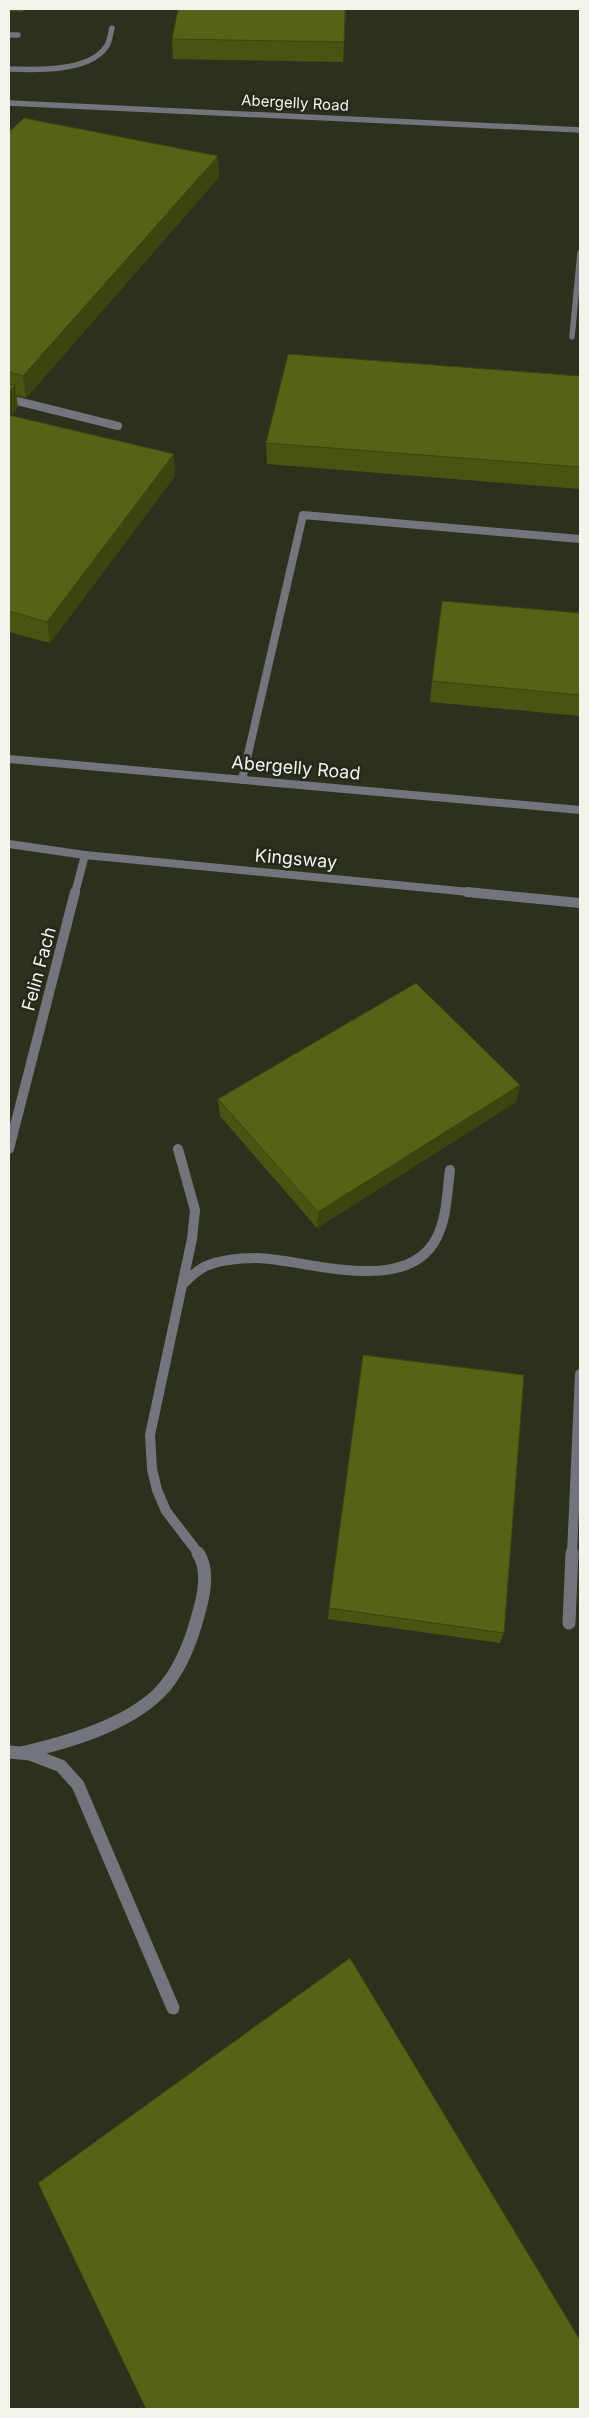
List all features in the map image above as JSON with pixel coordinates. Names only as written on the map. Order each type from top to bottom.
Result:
[{"type":"street","points":[[9,70],[40,70],[70,66],[93,58],[106,48],[112,28]]},
{"type":"street","points":[[9,34],[18,35]]},
{"type":"street","name":"Abergelly Road","points":[[9,102],[580,130]]},
{"type":"street","points":[[572,337],[580,253]]},
{"type":"street","points":[[9,399],[118,426]]},
{"type":"street","points":[[242,780],[303,515],[580,539]]},
{"type":"street","name":"Abergelly Road","points":[[9,759],[580,810]]},
{"type":"street","name":"Kingsway","points":[[9,844],[85,855],[580,903]]},
{"type":"street","name":"Felin Fach","points":[[9,1149],[85,855]]},
{"type":"street","points":[[15,1753],[68,1742],[110,1725],[134,1711],[159,1693],[180,1662],[193,1636],[201,1606],[205,1576],[200,1556],[166,1511],[157,1490],[152,1469],[150,1435],[192,1239],[195,1210],[178,1149]]},
{"type":"street","points":[[181,1286],[207,1265],[232,1258],[260,1258],[374,1272],[397,1269],[414,1261],[431,1248],[441,1228],[450,1170]]},
{"type":"street","points":[[569,1623],[580,1374]]},
{"type":"street","points":[[15,1753],[30,1754],[62,1766],[78,1785],[173,2008]]},
{"type":"shaded area","points":[[9,9],[580,9],[580,2409],[9,2409]]},
{"type":"building","points":[[178,9],[345,9],[344,42],[172,39]]},
{"type":"building","points":[[24,118],[218,156],[23,376],[9,372],[9,132]]},
{"type":"building","points":[[288,354],[580,376],[580,467],[266,443]]},
{"type":"building","points":[[9,384],[15,385],[9,392]]},
{"type":"building","points":[[9,415],[174,454],[47,622],[9,611]]},
{"type":"building","points":[[442,601],[580,613],[580,695],[432,681]]},
{"type":"building","points":[[416,983],[520,1085],[318,1212],[218,1099]]},
{"type":"building","points":[[363,1355],[524,1375],[504,1633],[329,1608]]},
{"type":"building","points":[[350,1958],[580,2340],[580,2409],[146,2409],[38,2183]]}]
